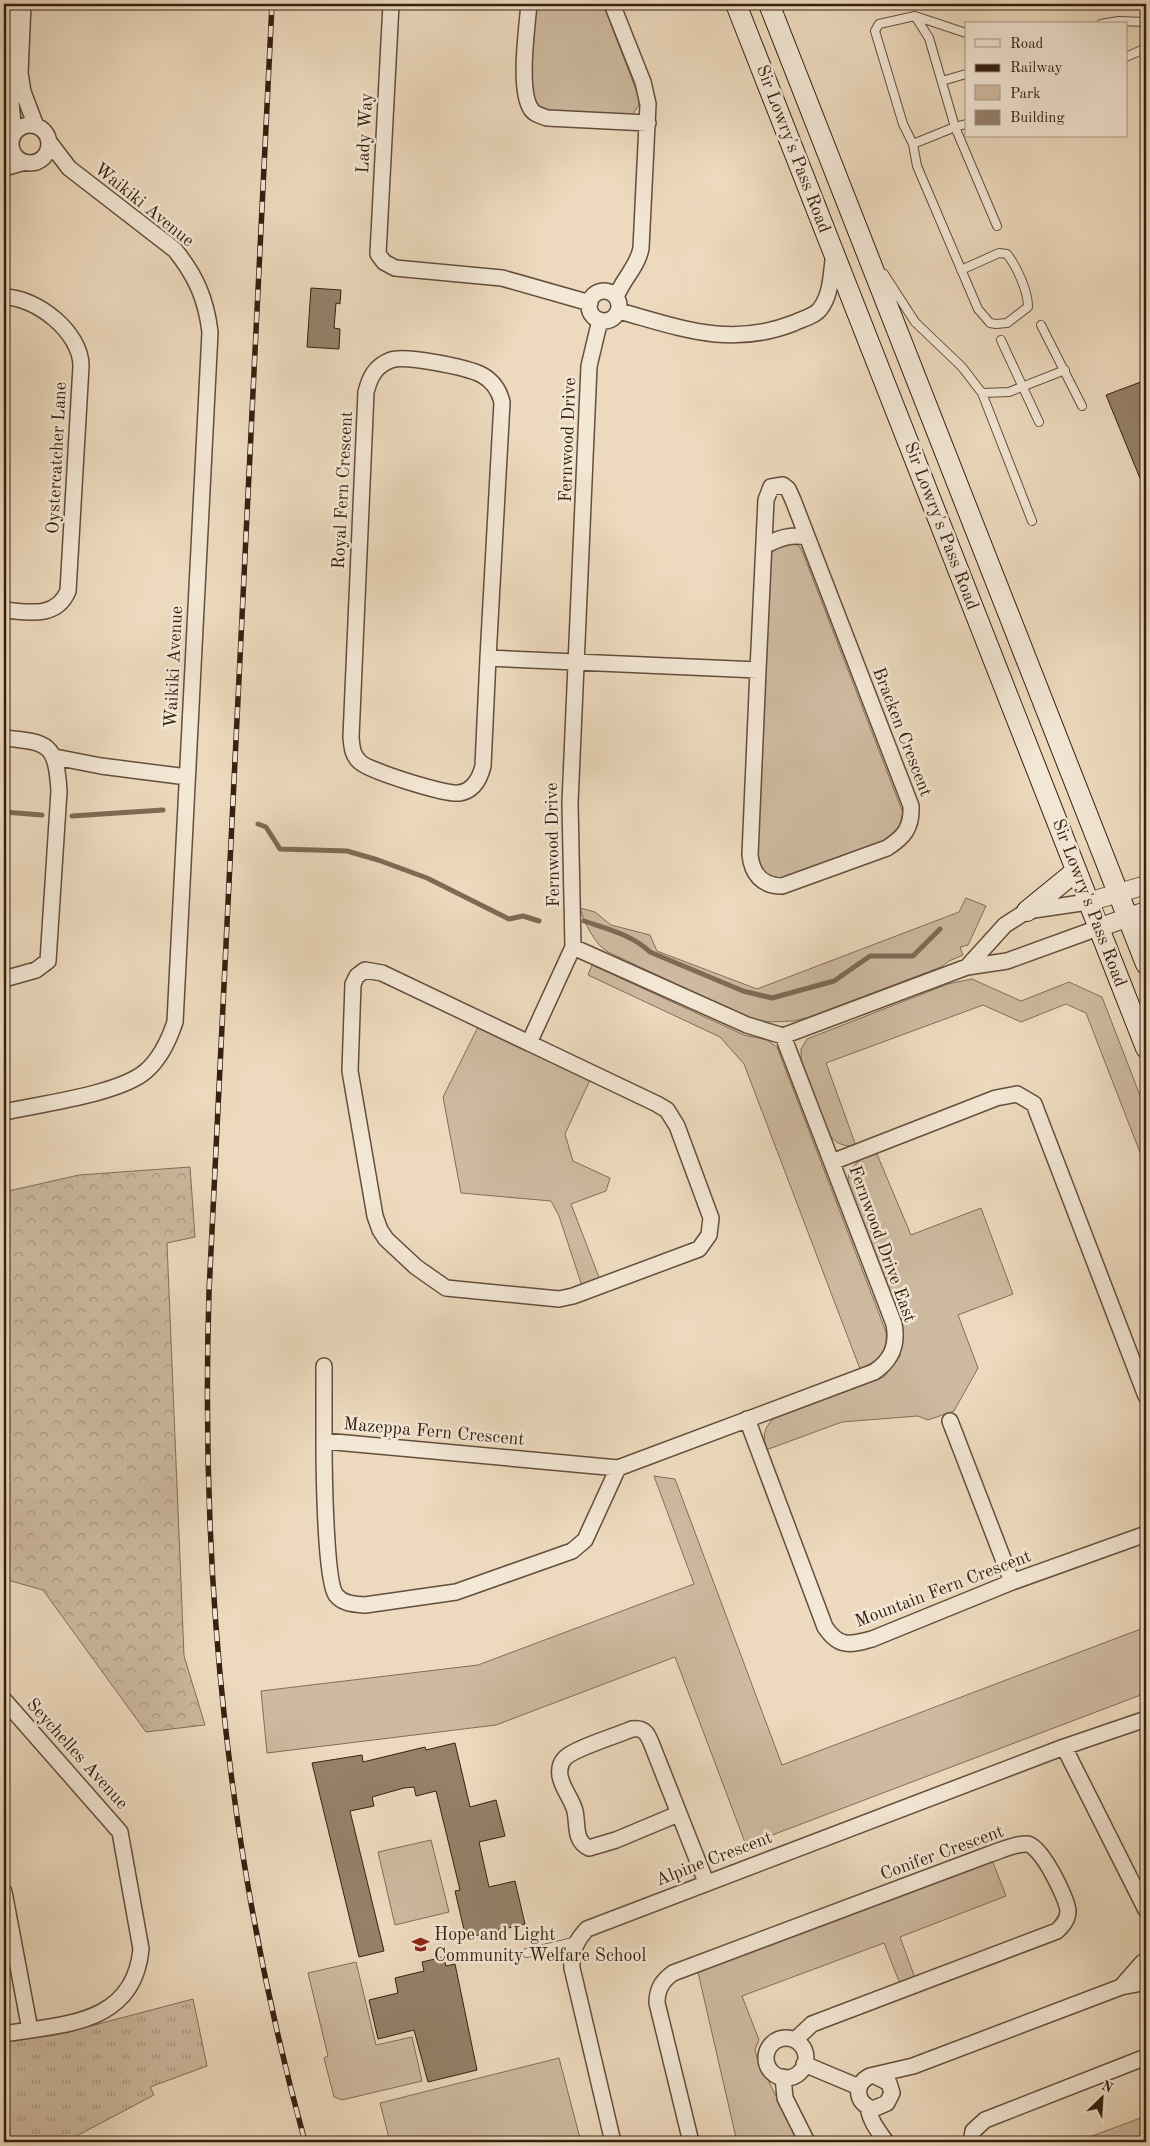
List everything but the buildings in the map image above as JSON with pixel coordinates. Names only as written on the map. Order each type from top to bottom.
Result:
[{"type":"main road","name":"Sir Lowry's Pass Road","points":[[736,4],[1146,1048]]},
{"type":"main road","name":"Sir Lowry's Pass Road","points":[[770,4],[1118,894],[1137,914],[1146,964]]},
{"type":"main road","points":[[1027,911],[1076,871]]},
{"type":"street","name":"Lady Way","points":[[391,4],[378,254],[384,262],[396,268],[502,278],[590,303]]},
{"type":"street","points":[[529,4],[524,83],[525,97],[531,109],[547,118],[648,123]]},
{"type":"street","points":[[612,4],[645,87],[648,123],[640,254],[621,283],[617,304],[612,320],[600,320],[592,314],[590,303],[594,296],[601,292],[609,292],[617,304],[682,328],[725,336],[762,333],[785,326],[819,310],[829,291],[834,253]]},
{"type":"street","points":[[10,144],[24,126],[36,126],[46,132],[50,143],[48,152],[42,160],[31,163],[15,156],[10,144],[17,10]]},
{"type":"street","points":[[14,75],[23,92],[36,126]]},
{"type":"street","name":"Waikiki Avenue","points":[[4,1112],[107,1090],[134,1078],[145,1072],[168,1042],[175,1022],[210,332],[207,310],[200,288],[189,267],[175,250],[69,168],[50,143]]},
{"type":"street","name":"Waikiki Avenue","points":[[42,160],[69,168]]},
{"type":"street","points":[[4,168],[25,162]]},
{"type":"street","name":"Oystercatcher Lane","points":[[4,297],[21,299],[38,308],[73,338],[81,359],[68,591],[62,603],[51,610],[39,612],[4,610]]},
{"type":"street","name":"Fernwood Drive","points":[[573,947],[570,803],[575,662],[589,366],[600,320]]},
{"type":"street","name":"Royal Fern Crescent","points":[[402,359],[447,365],[481,374],[493,383],[500,394],[502,402],[488,658],[484,766],[480,778],[473,787],[459,793],[444,791],[376,771],[361,764],[355,756],[351,737],[366,392],[370,378],[375,370],[392,360],[402,359]]},
{"type":"street","name":"Bracken Crescent","points":[[775,485],[783,485],[788,489],[911,806],[909,827],[898,841],[886,848],[782,886],[772,886],[761,880],[755,874],[750,855],[764,546],[767,492],[775,485]]},
{"type":"street","points":[[764,546],[779,538],[790,535],[807,537]]},
{"type":"street","points":[[488,658],[758,670]]},
{"type":"street","points":[[4,738],[41,744],[51,751],[55,757],[59,790],[48,960],[36,970],[4,979]]},
{"type":"street","points":[[55,757],[101,766],[187,777]]},
{"type":"street","points":[[967,967],[1005,925],[1027,911],[1088,902],[1146,885]]},
{"type":"street","points":[[530,1043],[573,947],[747,1025],[783,1036],[967,967],[1007,961],[1137,914]]},
{"type":"street","points":[[365,970],[382,973],[530,1043],[657,1104],[672,1116],[711,1218],[709,1235],[699,1249],[573,1296],[559,1299],[446,1288],[416,1267],[386,1239],[375,1216],[350,1071],[353,984],[357,976],[365,970]]},
{"type":"street","name":"Fernwood Drive East","points":[[618,1468],[874,1372],[889,1358],[897,1339],[894,1324],[783,1036]]},
{"type":"street","points":[[832,1162],[996,1098],[1017,1094],[1034,1104],[1146,1396]]},
{"type":"street","points":[[324,1366],[324,1441]]},
{"type":"street","name":"Mountain Fern Crescent","points":[[748,1419],[825,1627],[832,1637],[840,1642],[848,1644],[872,1639],[1012,1582],[1146,1534]]},
{"type":"street","points":[[950,1421],[1012,1582]]},
{"type":"street","name":"Mazeppa Fern Crescent","points":[[324,1441],[618,1468],[585,1540],[572,1551],[456,1592],[380,1603],[350,1603],[335,1594],[331,1583],[324,1485],[324,1441]]},
{"type":"street","name":"Seychelles Avenue","points":[[4,1700],[120,1832],[141,1936],[140,1962],[136,1974],[128,1990],[116,2003],[96,2016],[4,2034]]},
{"type":"street","name":"Alpine Crescent","points":[[577,1941],[594,1924],[1064,1747],[1146,1719]]},
{"type":"street","points":[[678,1814],[596,1848],[589,1848],[582,1845],[578,1838],[575,1811],[560,1778],[560,1765],[568,1755],[632,1729],[641,1728],[650,1739],[706,1882]]},
{"type":"street","points":[[1064,1747],[1146,1910]]},
{"type":"street","name":"Conifer Crescent","points":[[691,2142],[657,2003],[658,1990],[666,1978],[673,1973],[998,1852],[1028,1844],[1034,1846],[1044,1857],[1068,1909],[1066,1919],[1057,1931],[812,2024],[794,2040]]},
{"type":"street","points":[[4,1893],[30,2030]]},
{"type":"street","points":[[577,1941],[572,1959],[572,1968],[613,2142]]},
{"type":"street","points":[[1121,1987],[1145,1962]]},
{"type":"street","points":[[885,2141],[877,2132],[870,2119],[868,2108],[861,2101],[859,2087],[865,2079],[913,2066],[1121,1987],[1146,1980]]},
{"type":"street","points":[[781,2038],[794,2040],[803,2048],[804,2064],[797,2074],[783,2077],[770,2070],[766,2058],[767,2051],[770,2045],[781,2038]]},
{"type":"street","points":[[971,2142],[973,2131],[985,2120],[1146,2057]]},
{"type":"street","points":[[804,2064],[859,2087]]},
{"type":"street","points":[[868,2108],[878,2108],[889,2098],[913,2066]]},
{"type":"street","points":[[876,2076],[885,2079],[889,2098],[883,2119],[885,2141]]},
{"type":"street","points":[[783,2077],[784,2098],[807,2142]]},
{"type":"lane","points":[[916,16],[929,38],[955,128],[997,226]]},
{"type":"lane","points":[[961,270],[998,253],[1007,254],[1012,261],[1028,299],[1028,307],[1007,323],[990,322],[978,309],[961,270],[917,166],[912,144],[903,124],[875,31],[879,24],[916,16],[965,33]]},
{"type":"lane","points":[[1112,22],[1146,22]]},
{"type":"lane","points":[[1128,56],[1146,48]]},
{"type":"lane","points":[[942,81],[965,74]]},
{"type":"lane","points":[[912,144],[965,124]]},
{"type":"lane","points":[[866,247],[915,322],[962,367],[982,394],[1032,521]]},
{"type":"lane","points":[[1041,325],[1082,406]]},
{"type":"lane","points":[[1001,340],[1038,422]]},
{"type":"lane","points":[[982,394],[1008,392],[1022,388],[1065,370]]},
{"type":"lane","points":[[527,1953],[577,1941]]},
{"type":"green space","points":[[534,4],[603,4],[638,95],[639,105],[633,114],[627,116],[548,113],[537,107],[530,94]]},
{"type":"green space","points":[[791,541],[800,547],[803,553],[903,813],[898,830],[888,840],[783,879],[772,877],[765,872],[755,856],[770,557],[774,546]]},
{"type":"green space","points":[[966,898],[986,906],[968,945],[960,947],[963,955],[941,967],[809,1017],[794,1021],[768,1022],[747,1017],[603,949],[594,939],[580,908],[595,912],[611,925],[650,935],[657,951],[757,989],[959,912]]},
{"type":"green space","points":[[592,965],[744,1035],[767,1040],[777,1047],[886,1332],[883,1351],[872,1363],[860,1369],[744,1064],[720,1037],[588,975]]},
{"type":"green space","points":[[972,979],[1021,1001],[1069,982],[1102,997],[1146,1111],[1146,1168],[1086,1013],[1066,1004],[1021,1022],[983,1005],[826,1063],[856,1146],[843,1145],[828,1133],[801,1059],[801,1049],[807,1039],[948,984]]},
{"type":"green space","points":[[478,1027],[590,1080],[565,1134],[573,1161],[610,1178],[606,1191],[571,1204],[600,1280],[582,1286],[559,1216],[551,1201],[461,1193],[443,1097]]},
{"type":"green space","points":[[876,1152],[911,1235],[981,1208],[1013,1294],[958,1315],[978,1368],[954,1411],[928,1420],[918,1416],[842,1422],[766,1450],[765,1433],[767,1426],[773,1419],[884,1377],[900,1356],[902,1330],[848,1185],[848,1178],[852,1168],[860,1160]]},
{"type":"green space","points":[[190,1167],[195,1237],[167,1243],[184,1656],[205,1725],[146,1732],[43,1590],[4,1579],[4,1192],[79,1175]]},
{"type":"green space","points":[[654,1476],[675,1479],[782,1765],[1146,1627],[1146,1693],[746,1845],[675,1657],[496,1725],[267,1753],[261,1691],[478,1665],[694,1584]]},
{"type":"green space","points":[[431,1840],[449,1912],[395,1925],[378,1852]]},
{"type":"green space","points":[[992,1860],[1006,1896],[900,1937],[915,1978],[900,1984],[884,1943],[742,1996],[759,2040],[755,2049],[757,2058],[799,2142],[737,2142],[698,1972]]},
{"type":"green space","points":[[356,1962],[376,2045],[412,2037],[422,2081],[342,2100],[334,2097],[324,2058],[328,2056],[308,1973]]},
{"type":"green space","points":[[193,1999],[207,2066],[150,2087],[154,2095],[65,2142],[4,2142],[4,2042],[87,2027]]},
{"type":"green space","points":[[559,2058],[581,2142],[390,2142],[380,2103]]},
{"type":"green space","points":[[1146,2116],[1146,2142],[1076,2142]]},
{"type":"waterway","points":[[72,816],[163,810]]},
{"type":"waterway","points":[[4,812],[42,815]]},
{"type":"waterway","points":[[258,824],[266,827],[280,849],[347,851],[427,878],[509,919],[523,916],[539,921]]},
{"type":"waterway","points":[[584,921],[628,937],[650,952],[743,991],[772,998],[834,981],[870,956],[913,956],[940,929]]},
{"type":"railway","points":[[272,4],[209,1292],[207,1400],[209,1508],[215,1615],[225,1721],[238,1826],[256,1932],[278,2037],[305,2142]]},
{"type":"place","name":"Hope and Light Community Welfare School","points":[[420,1945]]}]
